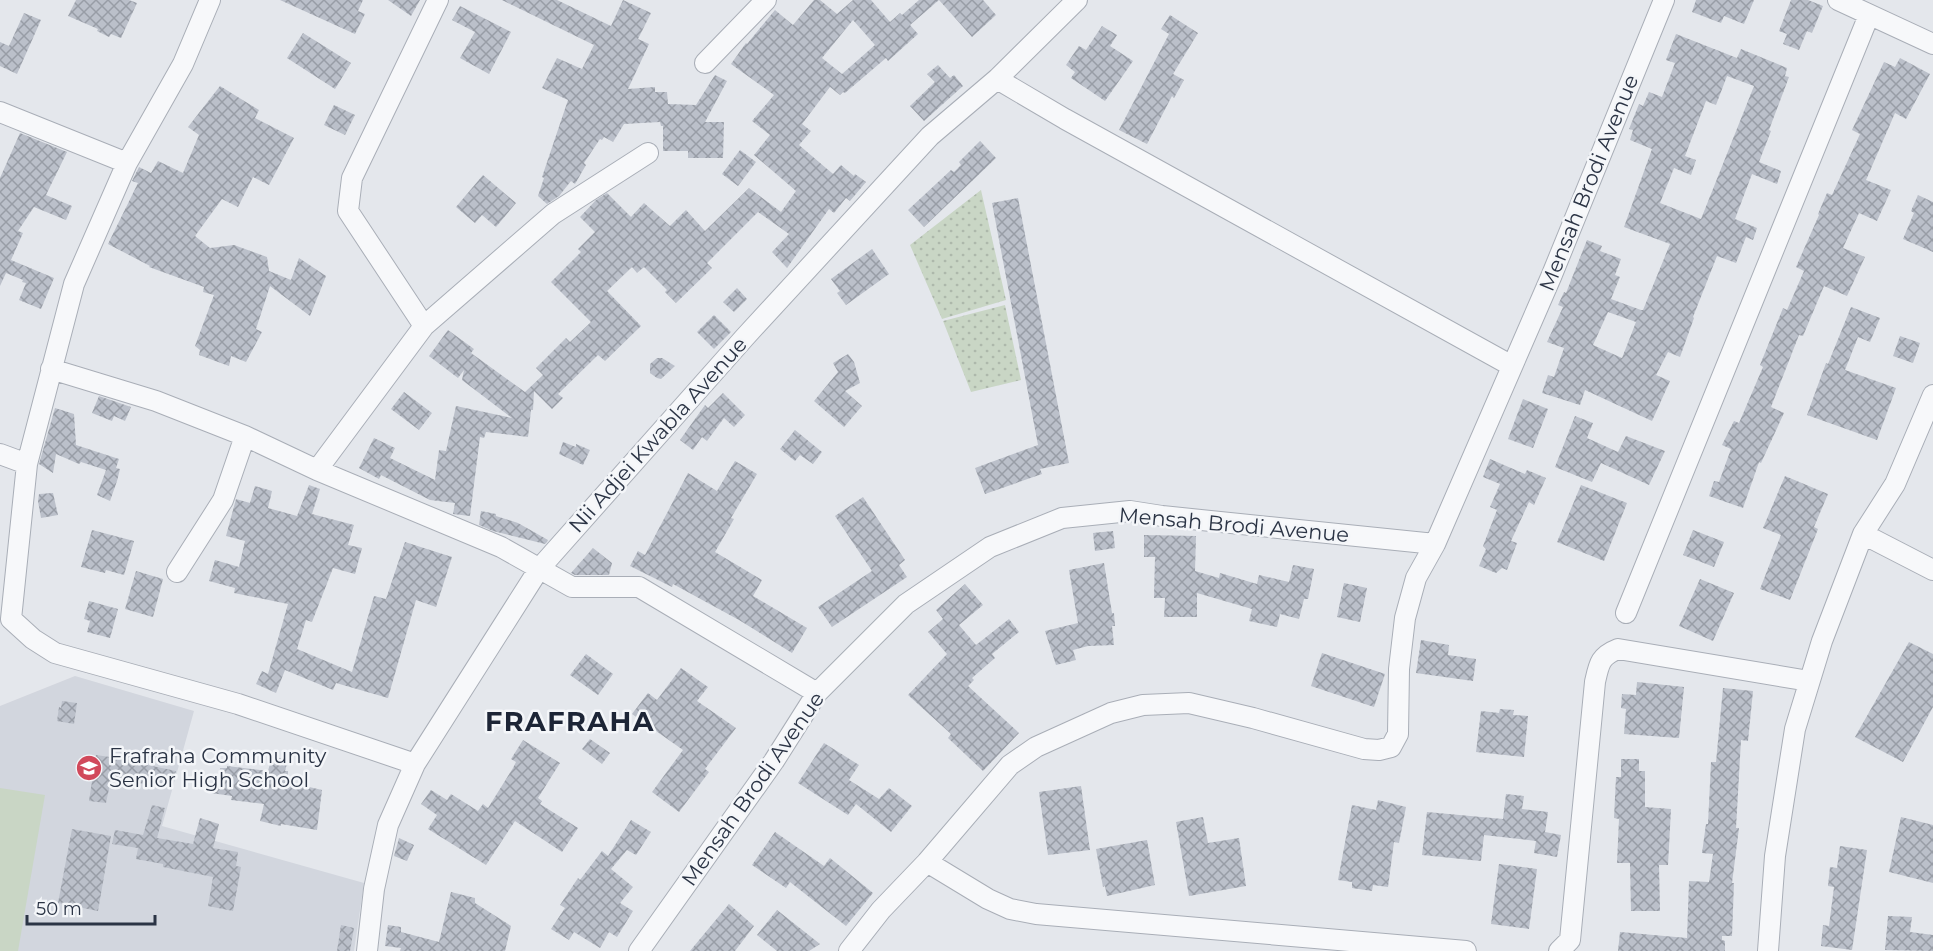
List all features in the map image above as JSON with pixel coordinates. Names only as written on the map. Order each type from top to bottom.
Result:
[{"type":"street","points":[[210,0],[183,64],[127,163],[74,284],[27,464],[5,620],[56,654],[238,704],[415,764]]},
{"type":"street","points":[[424,326],[348,212],[352,178],[438,0]]},
{"type":"street","points":[[705,63],[766,0]]},
{"type":"street","name":"Nii Adjei Kwabla Avenue","points":[[366,951],[374,889],[388,825],[415,764],[538,569],[760,320],[930,136],[998,79],[1077,0]]},
{"type":"street","name":"Mensah Brodi Avenue","points":[[639,951],[774,762],[817,693],[906,604],[990,547],[1062,518],[1130,511],[1435,544],[1551,277],[1664,0]]},
{"type":"street","points":[[1838,0],[1933,44]]},
{"type":"street","points":[[1626,613],[1869,15]]},
{"type":"street","points":[[998,79],[1065,119],[1512,366]]},
{"type":"street","points":[[0,112],[127,163]]},
{"type":"street","points":[[317,470],[424,326],[553,214],[648,153]]},
{"type":"street","points":[[51,369],[156,401],[245,436],[317,470],[501,547],[572,587],[639,587],[817,693]]},
{"type":"street","points":[[1768,951],[1775,856],[1795,729],[1809,681],[1863,534],[1895,484],[1933,394]]},
{"type":"street","points":[[177,572],[223,500],[245,436]]},
{"type":"street","points":[[0,454],[27,464]]},
{"type":"street","points":[[1863,534],[1933,570]]},
{"type":"street","points":[[849,951],[881,910],[927,862],[1010,765],[1036,747],[1111,713],[1143,705],[1189,703],[1364,749],[1379,750],[1391,747],[1398,734],[1399,669],[1405,618],[1416,578],[1435,544]]},
{"type":"street","points":[[1560,951],[1570,940],[1595,682],[1599,664],[1606,654],[1618,649],[1809,681]]},
{"type":"street","points":[[927,862],[988,899],[1010,909],[1036,914],[1358,947],[1466,951]]},
{"type":"shaded area","name":"Frafraha Community Senior High School","points":[[75,676],[194,711],[162,826],[364,883],[354,951],[0,951],[0,706]]},
{"type":"green space","points":[[981,190],[1006,300],[942,319],[910,245]]},
{"type":"green space","points":[[1005,305],[1021,380],[971,392],[943,321]]},
{"type":"green space","points":[[0,788],[45,795],[18,951],[0,951]]},
{"type":"building","points":[[76,0],[129,0],[137,3],[121,38],[111,34],[109,37],[97,31],[98,29],[68,16]]},
{"type":"building","points":[[280,0],[363,0],[358,11],[365,14],[355,34]]},
{"type":"building","points":[[388,0],[420,0],[411,16]]},
{"type":"building","points":[[502,0],[557,0],[611,26],[623,0],[651,13],[638,39],[649,44],[628,89],[655,87],[655,92],[667,92],[668,104],[696,105],[715,75],[727,81],[705,122],[724,122],[723,158],[688,158],[688,151],[663,151],[663,126],[660,122],[624,124],[613,142],[604,137],[600,139],[584,163],[586,165],[575,184],[571,181],[559,196],[547,204],[538,196],[544,178],[542,177],[568,100],[542,88],[557,58],[582,69],[594,45]]},
{"type":"building","points":[[814,0],[820,0],[837,14],[853,0],[871,0],[890,22],[919,0],[939,0],[910,25],[918,34],[888,61],[886,58],[845,93],[840,95],[830,87],[802,124],[811,131],[799,145],[833,174],[841,165],[866,182],[850,201],[846,198],[834,213],[829,209],[787,268],[772,252],[789,234],[758,212],[707,263],[712,268],[676,303],[665,292],[667,290],[644,267],[637,273],[632,267],[607,291],[641,326],[605,361],[598,355],[558,394],[563,398],[552,409],[534,391],[528,437],[486,432],[484,438],[480,437],[470,516],[453,514],[455,503],[430,500],[381,475],[379,479],[359,468],[374,438],[395,448],[390,458],[435,480],[439,450],[446,451],[456,406],[512,418],[462,380],[464,370],[458,378],[429,356],[448,330],[474,349],[471,353],[525,392],[543,375],[536,368],[566,338],[570,342],[591,322],[551,282],[581,252],[578,249],[595,232],[580,217],[596,200],[607,193],[631,217],[644,203],[670,226],[686,210],[705,231],[749,188],[781,212],[796,191],[754,155],[770,135],[752,121],[774,95],[731,64],[775,10],[793,25]],"holes":[[[853,20],[875,45],[842,74],[822,58]]]},
{"type":"building","points":[[939,0],[983,0],[996,15],[972,37]]},
{"type":"building","points":[[1696,0],[1754,0],[1744,24],[1724,16],[1721,23],[1692,12]]},
{"type":"building","points":[[1791,0],[1808,0],[1823,6],[1812,33],[1807,31],[1799,50],[1783,44],[1787,34],[1779,31]]},
{"type":"building","points":[[460,6],[511,32],[489,74],[460,58],[475,32],[452,20]]},
{"type":"building","points":[[24,13],[41,20],[17,74],[0,66],[0,42],[9,46]]},
{"type":"building","points":[[1170,15],[1198,33],[1173,74],[1184,80],[1174,98],[1172,96],[1147,144],[1119,130],[1169,34],[1161,29]]},
{"type":"building","points":[[1102,26],[1117,35],[1110,46],[1133,61],[1105,101],[1071,78],[1075,72],[1066,65],[1079,46],[1086,50]]},
{"type":"building","points":[[303,33],[351,63],[335,89],[287,58]]},
{"type":"building","points":[[1676,34],[1737,58],[1741,49],[1787,68],[1785,76],[1789,77],[1759,162],[1781,171],[1777,184],[1752,174],[1735,219],[1757,228],[1753,240],[1746,237],[1736,263],[1717,256],[1680,357],[1668,352],[1656,375],[1670,381],[1652,421],[1585,390],[1580,405],[1542,393],[1548,375],[1554,377],[1564,348],[1547,342],[1563,307],[1558,305],[1564,292],[1566,293],[1587,240],[1602,246],[1600,251],[1621,259],[1615,275],[1620,277],[1611,299],[1641,310],[1643,310],[1670,244],[1624,227],[1652,149],[1630,140],[1633,130],[1629,129],[1639,104],[1643,106],[1649,92],[1662,97],[1675,63],[1666,60]],"holes":[[[1727,76],[1754,86],[1701,219],[1660,203],[1674,168],[1691,175],[1696,160],[1685,156],[1706,101],[1716,105]],[[1608,312],[1636,322],[1622,358],[1593,345]]]},
{"type":"building","points":[[1900,58],[1930,74],[1906,119],[1895,113],[1866,180],[1891,190],[1877,221],[1859,213],[1843,248],[1865,257],[1847,296],[1824,286],[1803,336],[1799,335],[1771,407],[1784,413],[1761,463],[1759,462],[1743,508],[1709,496],[1714,481],[1719,482],[1731,449],[1722,445],[1734,421],[1739,423],[1763,367],[1760,365],[1783,308],[1787,310],[1804,271],[1796,267],[1818,214],[1827,193],[1832,195],[1860,134],[1852,130],[1884,62],[1895,67]]},
{"type":"building","points":[[938,65],[950,78],[954,75],[963,86],[924,121],[910,106],[935,82],[927,74]]},
{"type":"building","points":[[220,86],[259,110],[255,118],[294,138],[269,185],[253,177],[238,207],[222,199],[195,236],[210,248],[234,245],[267,257],[269,271],[291,280],[299,258],[326,276],[310,316],[270,286],[256,329],[262,332],[246,362],[231,356],[229,366],[199,355],[200,350],[195,346],[214,295],[203,292],[204,287],[149,267],[108,244],[138,183],[132,181],[139,167],[151,173],[158,161],[183,173],[199,135],[188,127]]},
{"type":"building","points":[[334,105],[355,115],[345,135],[324,125]]},
{"type":"building","points":[[20,133],[67,152],[46,195],[72,206],[66,220],[34,207],[18,231],[23,233],[11,260],[54,278],[41,309],[19,300],[26,283],[22,282],[23,280],[6,273],[0,286],[0,178]]},
{"type":"building","points":[[980,141],[996,158],[924,227],[908,210],[951,170],[954,172],[961,165],[959,162]]},
{"type":"building","points":[[740,150],[756,162],[738,186],[722,174]]},
{"type":"building","points":[[483,175],[516,203],[496,227],[482,215],[475,223],[456,207]]},
{"type":"building","points":[[1918,195],[1933,202],[1933,252],[1903,239],[1914,213],[1911,211]]},
{"type":"building","points":[[1018,198],[1069,463],[1040,469],[1042,474],[985,494],[975,468],[1038,445],[992,203]]},
{"type":"building","points":[[872,249],[889,274],[846,305],[831,279]]},
{"type":"building","points":[[737,288],[747,299],[734,312],[723,302]]},
{"type":"building","points":[[1851,307],[1880,318],[1870,342],[1858,337],[1845,370],[1896,388],[1877,440],[1807,415],[1826,363],[1828,364]]},
{"type":"building","points":[[714,315],[731,332],[714,349],[697,332]]},
{"type":"building","points":[[1900,336],[1920,343],[1913,363],[1893,356]]},
{"type":"building","points":[[848,354],[854,362],[860,383],[845,391],[862,406],[844,427],[814,401],[838,372],[833,363]]},
{"type":"building","points":[[657,358],[662,358],[675,366],[661,379],[650,373],[650,364]]},
{"type":"building","points":[[404,392],[432,413],[419,430],[391,409]]},
{"type":"building","points":[[723,393],[745,415],[734,427],[724,418],[707,441],[702,437],[693,450],[680,440],[705,405],[708,408]]},
{"type":"building","points":[[99,396],[131,407],[125,421],[114,416],[112,421],[92,413]]},
{"type":"building","points":[[1523,399],[1548,409],[1533,448],[1508,439]]},
{"type":"building","points":[[55,408],[74,414],[76,445],[119,459],[116,468],[120,469],[110,501],[97,495],[106,470],[81,462],[79,464],[56,454],[53,473],[39,464]]},
{"type":"building","points":[[1575,416],[1593,423],[1587,438],[1618,452],[1626,436],[1665,451],[1649,485],[1601,463],[1592,482],[1555,467]]},
{"type":"building","points":[[795,430],[822,452],[813,464],[800,455],[795,461],[780,449]]},
{"type":"building","points":[[563,442],[590,450],[583,465],[559,454]]},
{"type":"building","points":[[1490,459],[1525,474],[1527,470],[1546,478],[1534,505],[1529,502],[1511,541],[1517,543],[1507,570],[1502,568],[1496,573],[1479,566],[1486,549],[1483,546],[1497,510],[1490,507],[1500,484],[1483,477]]},
{"type":"building","points":[[735,461],[757,474],[731,518],[734,519],[715,552],[762,580],[753,596],[807,628],[792,653],[739,620],[673,584],[672,587],[630,566],[638,551],[645,555],[688,473],[717,491]]},
{"type":"building","points":[[1785,476],[1828,494],[1814,527],[1818,529],[1790,600],[1760,589],[1781,535],[1763,528]]},
{"type":"building","points":[[309,485],[320,489],[312,514],[354,525],[348,545],[362,548],[355,574],[333,568],[312,622],[306,620],[297,649],[352,672],[374,596],[386,599],[405,542],[452,557],[436,607],[416,600],[388,698],[336,683],[333,690],[285,670],[276,693],[256,684],[262,671],[268,674],[288,604],[234,593],[235,588],[209,581],[215,560],[239,567],[245,541],[226,536],[236,499],[250,503],[255,486],[272,491],[268,508],[297,516]]},
{"type":"building","points":[[1581,485],[1627,503],[1604,561],[1557,542]]},
{"type":"building","points":[[53,493],[58,515],[41,518],[39,494]]},
{"type":"building","points":[[863,497],[905,560],[899,565],[907,577],[832,627],[818,607],[872,571],[835,516]]},
{"type":"building","points":[[481,511],[518,523],[548,540],[545,544],[493,531],[479,525]]},
{"type":"building","points":[[92,530],[134,541],[124,575],[81,567]]},
{"type":"building","points":[[1693,530],[1724,542],[1714,567],[1683,555]]},
{"type":"building","points":[[1113,531],[1115,548],[1095,551],[1093,533]]},
{"type":"building","points":[[1144,535],[1196,536],[1195,571],[1219,578],[1220,573],[1257,584],[1259,575],[1289,582],[1293,565],[1314,569],[1308,599],[1304,599],[1299,619],[1280,614],[1277,627],[1249,621],[1252,609],[1197,593],[1197,617],[1164,617],[1165,598],[1154,598],[1155,557],[1144,557]]},
{"type":"building","points":[[593,548],[612,563],[609,575],[571,573]]},
{"type":"building","points":[[1104,563],[1112,613],[1114,613],[1115,626],[1112,626],[1114,645],[1088,646],[1073,650],[1076,660],[1056,665],[1045,631],[1078,623],[1069,570]]},
{"type":"building","points":[[136,571],[163,579],[153,617],[125,609]]},
{"type":"building","points":[[1700,579],[1734,593],[1713,641],[1679,626]]},
{"type":"building","points":[[1344,583],[1367,588],[1360,622],[1337,617]]},
{"type":"building","points":[[965,584],[983,605],[959,625],[976,645],[1009,619],[1019,632],[992,654],[995,658],[972,678],[974,680],[968,686],[1019,733],[983,771],[948,738],[951,734],[908,695],[947,654],[928,632],[943,619],[936,610]]},
{"type":"building","points":[[89,601],[118,609],[110,638],[87,632],[90,621],[84,619]]},
{"type":"building","points":[[1421,640],[1449,645],[1448,655],[1476,659],[1473,681],[1416,673]]},
{"type":"building","points":[[1909,642],[1933,654],[1933,707],[1903,762],[1855,737]]},
{"type":"building","points":[[1322,653],[1385,674],[1374,707],[1311,686]]},
{"type":"building","points":[[586,654],[613,674],[598,695],[570,675]]},
{"type":"building","points":[[681,668],[708,687],[697,701],[736,728],[705,769],[709,772],[679,812],[652,792],[683,750],[632,714],[648,693],[657,700]]},
{"type":"building","points":[[1637,682],[1684,687],[1679,738],[1624,734],[1626,709],[1621,708],[1622,694],[1636,695]]},
{"type":"building","points":[[1723,688],[1753,691],[1748,741],[1741,740],[1736,828],[1739,828],[1732,883],[1734,883],[1732,936],[1722,936],[1722,940],[1725,941],[1725,951],[1618,951],[1620,932],[1687,938],[1689,881],[1709,882],[1713,854],[1702,853],[1706,824],[1708,824],[1711,762],[1716,762]]},
{"type":"building","points":[[62,701],[77,703],[74,724],[57,721]]},
{"type":"building","points":[[1500,709],[1514,710],[1513,715],[1528,716],[1524,757],[1476,752],[1481,711],[1499,713]]},
{"type":"building","points":[[590,739],[610,753],[602,764],[582,749]]},
{"type":"building","points":[[523,740],[560,763],[538,798],[542,801],[540,804],[578,828],[562,852],[515,821],[486,865],[428,829],[437,815],[421,804],[431,790],[447,800],[451,794],[478,811],[483,804],[488,808],[513,768],[516,762],[511,759]]},
{"type":"building","points":[[824,743],[859,765],[849,780],[879,799],[889,788],[912,806],[891,832],[856,804],[848,815],[798,783]]},
{"type":"building","points":[[96,755],[138,761],[138,763],[176,771],[171,788],[111,779],[106,803],[89,801]]},
{"type":"building","points":[[272,756],[288,760],[285,771],[288,771],[288,782],[322,790],[317,830],[260,821],[264,804],[231,800],[232,796],[211,793],[213,778],[219,779],[220,768],[227,768],[227,766],[268,771]]},
{"type":"building","points":[[1621,759],[1639,759],[1639,771],[1645,771],[1645,807],[1671,809],[1668,865],[1659,865],[1660,911],[1631,911],[1630,863],[1617,863],[1619,819],[1614,818],[1616,777],[1621,777]]},
{"type":"building","points":[[1081,786],[1090,850],[1048,855],[1039,792]]},
{"type":"building","points":[[1506,794],[1524,796],[1522,809],[1548,812],[1545,832],[1561,835],[1557,857],[1534,853],[1536,841],[1484,835],[1481,861],[1422,855],[1427,812],[1503,819]]},
{"type":"building","points":[[1378,800],[1406,807],[1399,843],[1394,842],[1388,887],[1373,885],[1372,891],[1352,888],[1352,882],[1338,880],[1352,805],[1376,810]]},
{"type":"building","points":[[152,805],[165,808],[157,838],[193,844],[200,818],[219,824],[213,848],[238,852],[236,866],[241,867],[233,911],[208,906],[213,877],[136,859],[138,848],[112,844],[115,830],[143,835]]},
{"type":"building","points":[[1203,817],[1208,843],[1239,838],[1246,886],[1189,896],[1176,822]]},
{"type":"building","points":[[1901,817],[1933,825],[1933,883],[1889,872]]},
{"type":"building","points":[[631,820],[651,832],[636,855],[627,850],[611,869],[633,887],[620,903],[633,911],[617,937],[609,932],[600,948],[574,932],[569,940],[551,929],[565,908],[560,905],[578,878],[580,880],[602,851],[608,856]]},
{"type":"building","points":[[72,829],[111,836],[98,911],[58,903]]},
{"type":"building","points":[[775,832],[824,866],[830,858],[873,893],[846,926],[790,882],[786,888],[752,865]]},
{"type":"building","points":[[399,838],[414,845],[407,861],[394,856]]},
{"type":"building","points":[[1147,840],[1155,885],[1107,896],[1105,886],[1103,887],[1096,849]]},
{"type":"building","points":[[1840,846],[1867,850],[1852,950],[1821,946],[1823,925],[1829,926],[1834,887],[1828,886],[1830,867],[1837,868]]},
{"type":"building","points":[[1499,864],[1537,869],[1529,929],[1491,924]]},
{"type":"building","points":[[451,892],[475,898],[475,903],[511,926],[505,951],[400,951],[401,948],[385,946],[388,925],[401,927],[401,932],[439,942]]},
{"type":"building","points":[[729,904],[754,926],[735,951],[690,951]]},
{"type":"building","points":[[777,910],[820,944],[809,951],[777,951],[757,935]]},
{"type":"building","points":[[1888,916],[1912,917],[1910,932],[1933,935],[1933,951],[1885,950]]},
{"type":"building","points":[[341,925],[354,928],[350,951],[337,951]]},
{"type":"place","name":"Frafraha Community Senior High School","points":[[89,768]]},
{"type":"district","name":"FRAFRAHA","points":[[570,722]]}]
